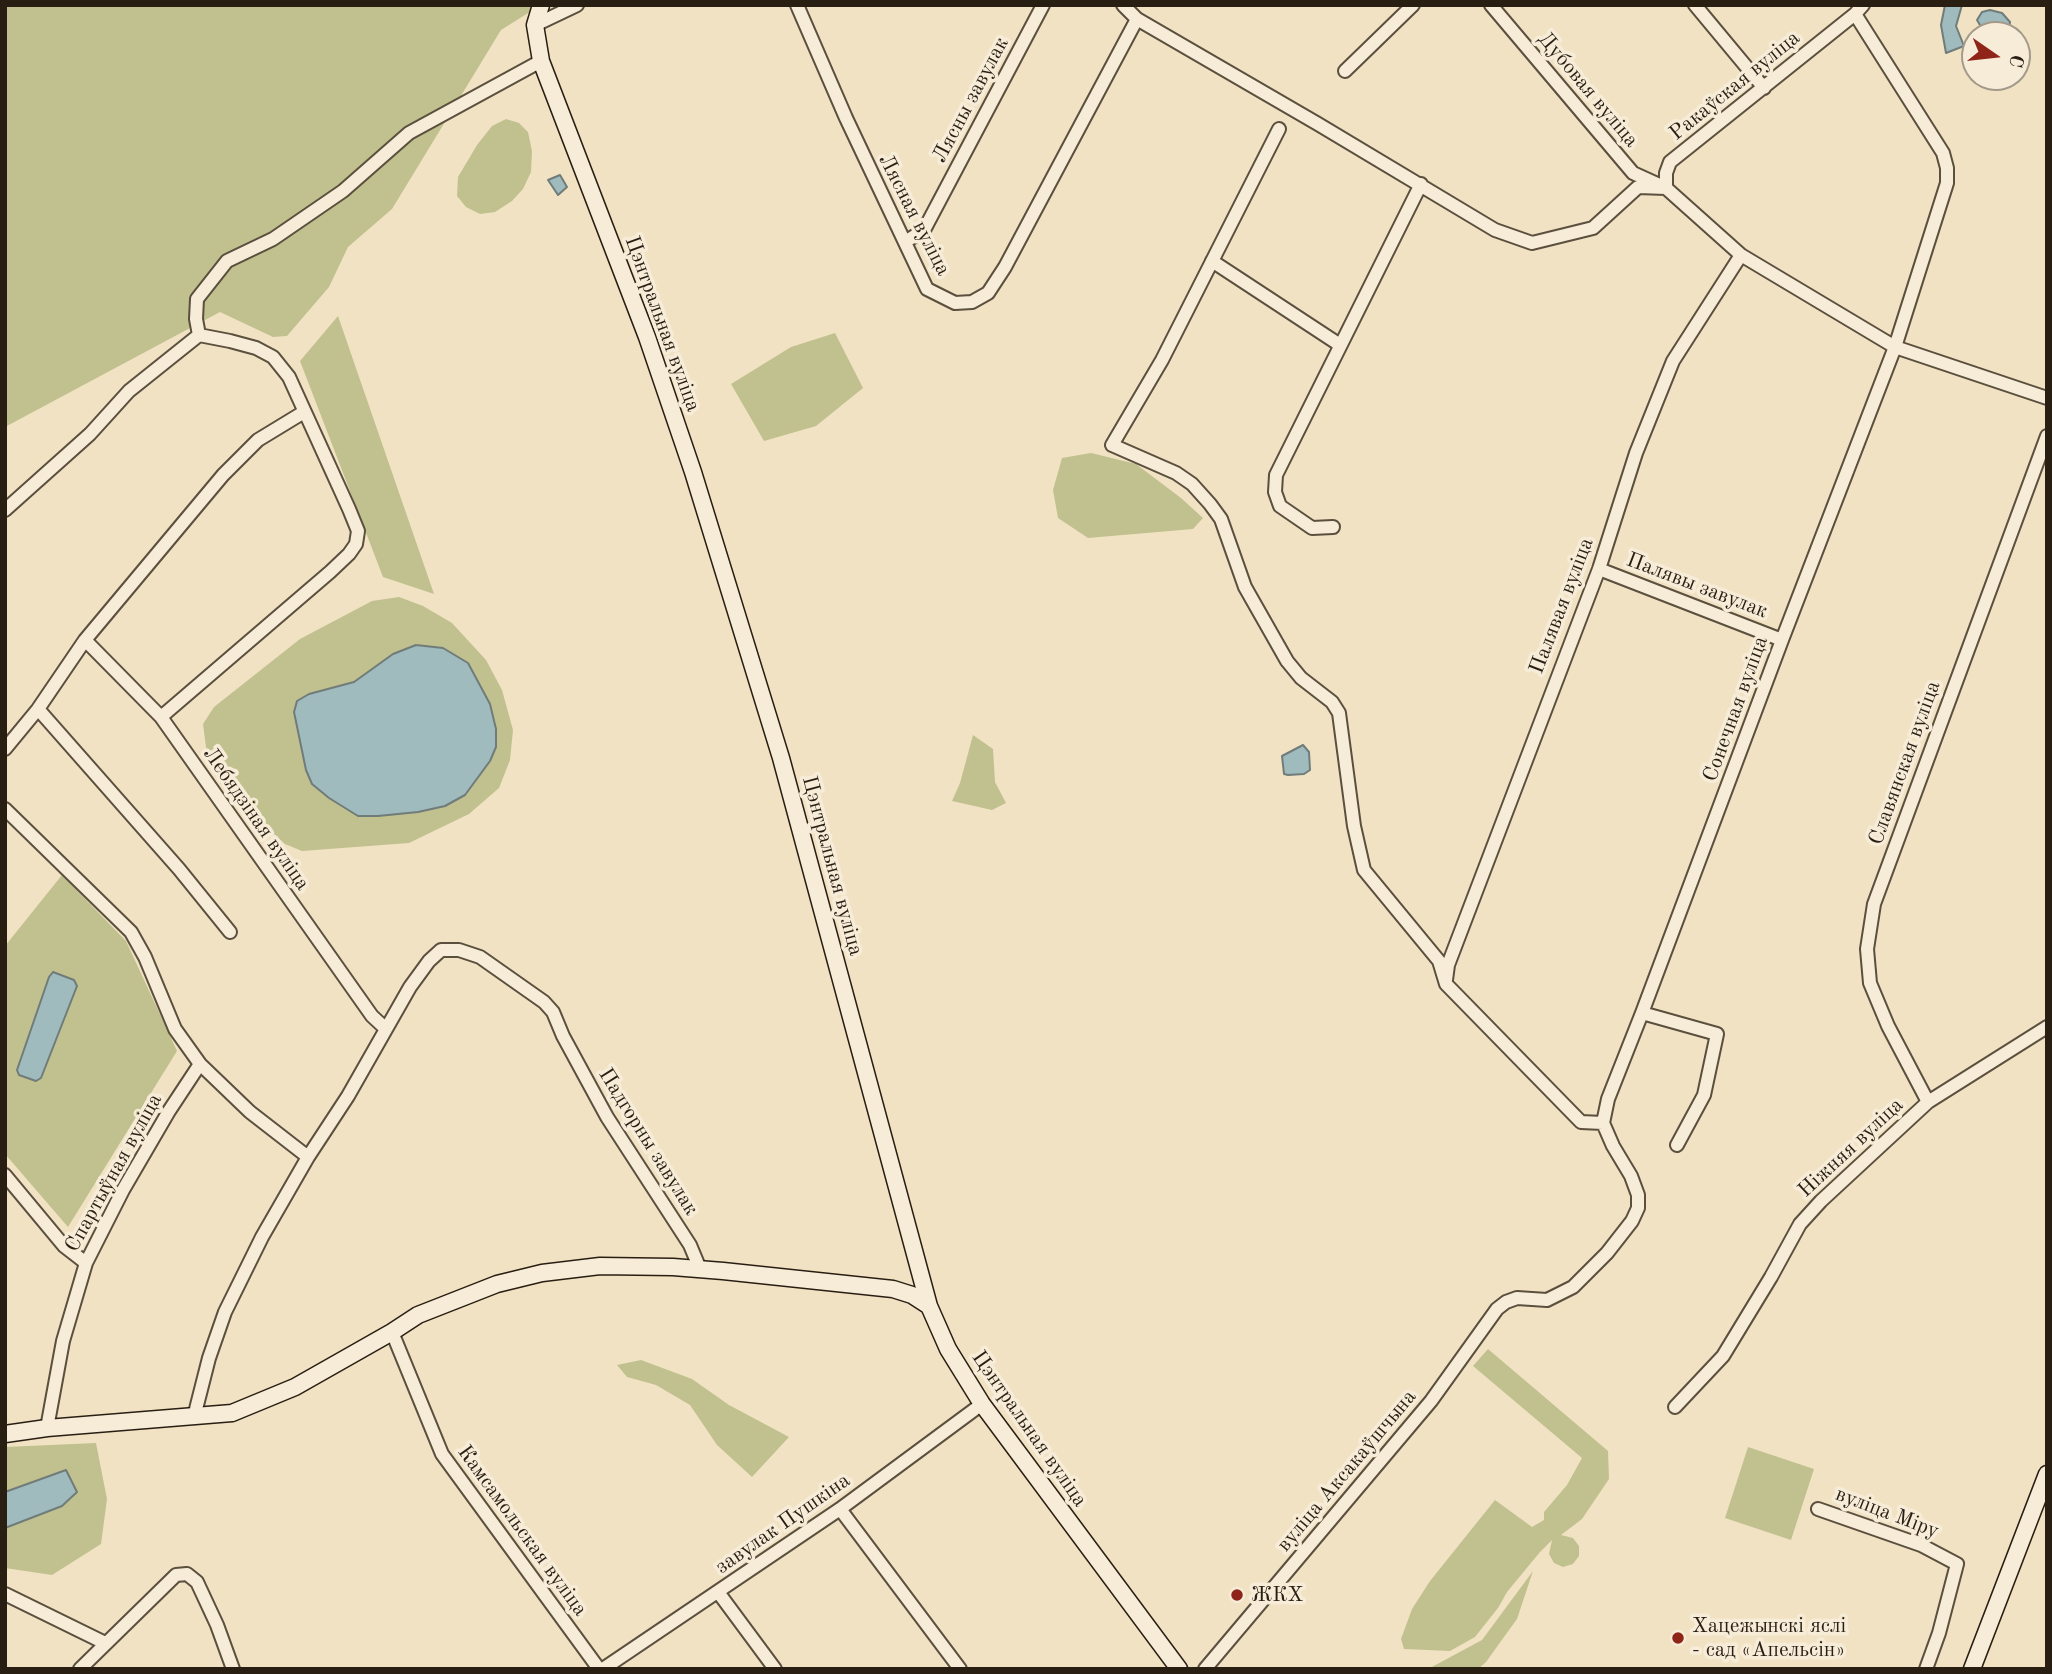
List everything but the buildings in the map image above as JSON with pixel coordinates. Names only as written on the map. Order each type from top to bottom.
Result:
[{"type":"street","points":[[535,25],[541,5]]},
{"type":"street","points":[[535,25],[577,5]]},
{"type":"street","name":"Лясная вуліца","points":[[797,5],[846,118],[927,289],[955,303],[972,302],[988,293],[1005,267],[1137,19]]},
{"type":"street","name":"Лясны завулак","points":[[905,242],[924,230],[1043,5]]},
{"type":"street","points":[[1123,5],[1137,19],[1495,230],[1532,243],[1593,228],[1638,187],[1666,188]]},
{"type":"street","points":[[1345,71],[1413,5]]},
{"type":"street","name":"Дубовая вуліца","points":[[1491,5],[1633,173],[1666,188],[1741,255],[1895,347],[2047,398]]},
{"type":"street","points":[[1695,5],[1764,88]]},
{"type":"street","name":"Ракаўская вуліца","points":[[1666,188],[1666,173],[1670,162],[1859,10]]},
{"type":"street","name":"Сонечная вуліца","points":[[1603,1123],[1608,1098],[1643,1013],[1895,347],[1947,183],[1943,153],[1892,73],[1859,10]]},
{"type":"street","name":"Цэнтральная вуліца","points":[[535,25],[541,61],[647,337],[693,472],[781,758],[929,1306],[947,1349],[982,1404],[1180,1669]]},
{"type":"street","points":[[199,335],[195,319],[197,299],[227,261],[273,239],[343,191],[409,133],[541,61]]},
{"type":"street","points":[[1279,129],[1162,360],[1112,445],[1176,473],[1192,484],[1221,520],[1245,587],[1287,661],[1301,678],[1332,702],[1339,713],[1353,826],[1364,870],[1439,961],[1446,984],[1581,1122],[1603,1123]]},
{"type":"street","points":[[1333,527],[1312,528],[1280,506],[1275,492],[1276,475],[1421,184]]},
{"type":"street","name":"Палявая вуліца","points":[[1446,984],[1448,965],[1599,569],[1636,453],[1673,361],[1741,255]]},
{"type":"street","points":[[1212,261],[1340,345]]},
{"type":"street","points":[[5,510],[90,434],[129,391],[199,335],[256,348],[273,357],[289,377],[354,520],[358,531],[356,544],[330,572],[161,718]]},
{"type":"street","points":[[5,749],[38,709],[85,640],[223,475],[258,440],[303,412]]},
{"type":"street","name":"Славянская вуліца","points":[[1928,1102],[1888,1026],[1870,983],[1867,949],[1874,904],[2047,436]]},
{"type":"street","name":"Палявы завулак","points":[[1599,569],[1782,640]]},
{"type":"street","name":"Лебядзіная вуліца","points":[[85,640],[161,718],[372,1016],[386,1029]]},
{"type":"street","points":[[38,709],[179,869],[230,932]]},
{"type":"street","points":[[5,809],[131,932],[145,957],[175,1029],[200,1065],[250,1112],[308,1157]]},
{"type":"street","name":"Падгорны завулак","points":[[386,1029],[410,987],[429,961],[441,950],[459,950],[480,957],[544,1002],[553,1012],[607,1117],[690,1245],[699,1269]]},
{"type":"street","points":[[1643,1013],[1717,1034],[1704,1095],[1676,1146]]},
{"type":"street","name":"Ніжняя вуліца","points":[[1675,1407],[1723,1356],[1800,1224],[1821,1201],[1928,1102],[2047,1027]]},
{"type":"street","points":[[194,1417],[209,1358],[225,1312],[262,1237],[386,1029]]},
{"type":"street","name":"Спартыўная вуліца","points":[[47,1428],[63,1341],[86,1263],[122,1190],[200,1065]]},
{"type":"street","name":"вуліца Аксакаўшчына","points":[[1205,1669],[1431,1401],[1497,1310],[1506,1302],[1517,1298],[1547,1300],[1573,1287],[1607,1253],[1632,1221],[1638,1208],[1638,1195],[1603,1123]]},
{"type":"street","points":[[5,1175],[64,1246],[86,1263]]},
{"type":"street","points":[[5,1434],[47,1428],[232,1413],[295,1387],[418,1315],[497,1284],[542,1273],[600,1266],[699,1269],[893,1289],[912,1294],[929,1306]]},
{"type":"street","name":"Камсамольская вуліца","points":[[392,1332],[442,1454],[601,1669]]},
{"type":"street","name":"завулак Пушкіна","points":[[601,1669],[840,1509],[982,1404]]},
{"type":"street","points":[[1972,1669],[2047,1474]]},
{"type":"street","points":[[840,1509],[960,1669]]},
{"type":"street","name":"вуліца Міру","points":[[1818,1509],[1921,1545],[1957,1564],[1939,1633],[1926,1669]]},
{"type":"street","points":[[80,1669],[176,1575],[187,1574],[197,1582],[233,1669]]},
{"type":"street","points":[[718,1592],[775,1669]]},
{"type":"street","points":[[5,1594],[105,1643]]},
{"type":"green space","points":[[5,5],[541,5],[501,30],[392,209],[348,247],[329,287],[287,336],[273,337],[220,312],[5,427]]},
{"type":"green space","points":[[506,119],[519,123],[528,132],[532,151],[531,172],[523,189],[512,201],[495,212],[480,214],[466,207],[457,196],[458,177],[492,126]]},
{"type":"green space","points":[[338,316],[434,594],[383,577],[300,361]]},
{"type":"green space","points":[[835,333],[863,388],[816,426],[764,441],[731,384],[791,347]]},
{"type":"green space","points":[[1091,453],[1136,464],[1203,518],[1193,529],[1088,538],[1058,518],[1053,490],[1062,458]]},
{"type":"green space","points":[[399,597],[423,606],[452,623],[486,660],[502,690],[513,730],[510,760],[499,788],[469,814],[409,843],[302,851],[285,844],[222,787],[206,747],[203,724],[214,707],[300,639],[372,601]]},
{"type":"green space","points":[[973,735],[993,749],[995,782],[1006,803],[992,810],[952,801],[960,783]]},
{"type":"green space","points":[[62,875],[126,941],[177,1051],[68,1227],[5,1154],[5,946]]},
{"type":"green space","points":[[1488,1349],[1608,1451],[1609,1479],[1582,1519],[1561,1535],[1573,1538],[1579,1546],[1579,1556],[1573,1564],[1563,1567],[1554,1563],[1549,1554],[1552,1540],[1507,1592],[1475,1637],[1450,1651],[1404,1649],[1401,1639],[1412,1609],[1430,1581],[1495,1500],[1532,1527],[1544,1520],[1544,1512],[1567,1485],[1582,1458],[1473,1366]]},
{"type":"green space","points":[[641,1360],[692,1379],[729,1405],[789,1437],[752,1477],[717,1445],[690,1405],[656,1385],[627,1377],[617,1365]]},
{"type":"green space","points":[[96,1443],[107,1499],[101,1544],[52,1575],[5,1568],[5,1447]]},
{"type":"green space","points":[[1748,1447],[1814,1469],[1791,1540],[1725,1518]]},
{"type":"green space","points":[[1533,1571],[1517,1619],[1486,1662],[1478,1669],[1430,1668],[1482,1640]]},
{"type":"water","points":[[1945,5],[1962,5],[1956,26],[1961,47],[1946,53],[1941,25]]},
{"type":"water","points":[[1990,10],[2002,13],[2009,21],[1978,21],[1982,12]]},
{"type":"water","points":[[560,175],[567,187],[558,195],[548,180]]},
{"type":"water","points":[[416,645],[443,648],[468,663],[490,704],[496,729],[496,747],[490,761],[465,795],[445,806],[418,812],[358,816],[312,784],[306,770],[294,712],[297,701],[309,694],[354,682],[393,654]]},
{"type":"water","points":[[1303,745],[1309,752],[1310,770],[1304,774],[1284,774],[1282,756]]},
{"type":"water","points":[[53,972],[74,980],[77,986],[41,1078],[36,1081],[19,1075],[17,1070]]},
{"type":"water","points":[[66,1470],[77,1492],[62,1506],[5,1528],[5,1492]]},
{"type":"place","name":"ЖКХ","points":[[1237,1595]]},
{"type":"place","name":"Хацежынскі яслі - сад «Апельсін»","points":[[1678,1638]]}]
